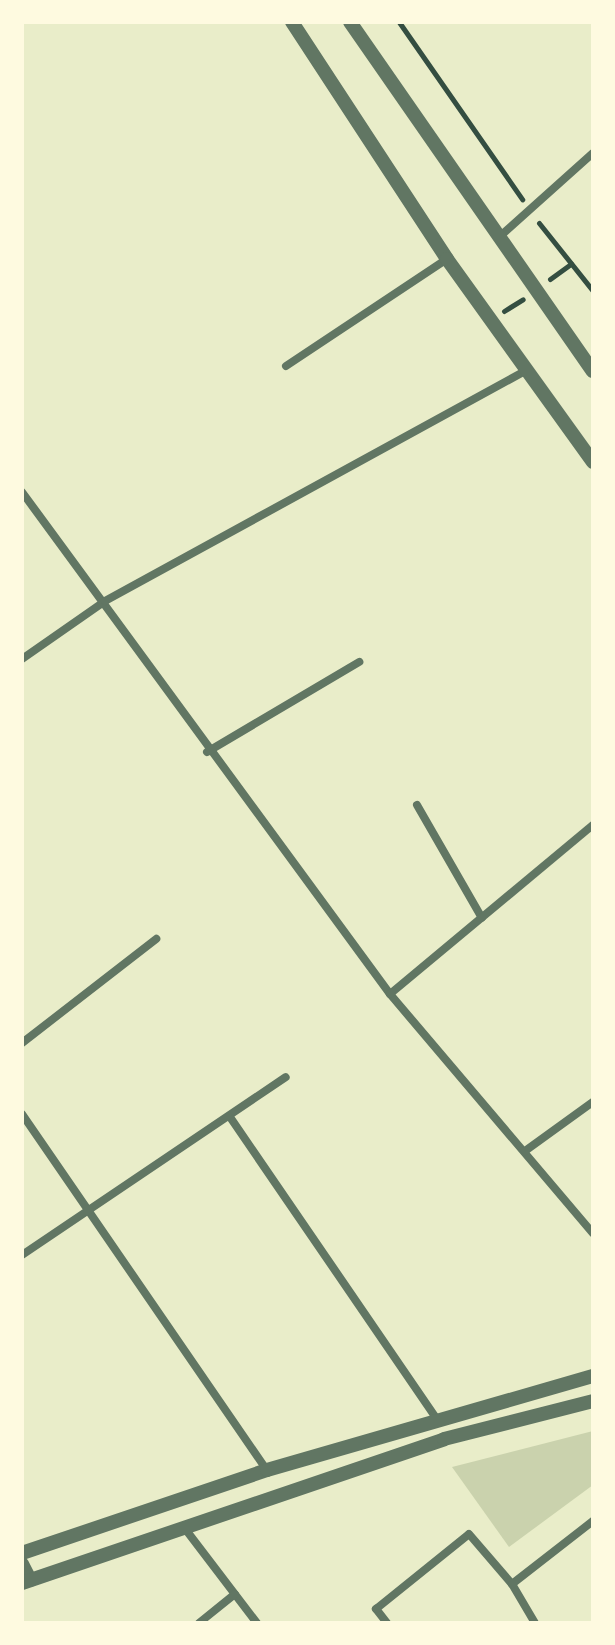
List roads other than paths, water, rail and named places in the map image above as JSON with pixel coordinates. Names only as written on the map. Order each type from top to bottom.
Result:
[{"type":"street","points":[[292,22],[447,259],[593,462]]},
{"type":"street","points":[[353,23],[497,239],[593,371]]},
{"type":"street","points":[[497,239],[593,153]]},
{"type":"street","points":[[286,366],[447,259]]},
{"type":"street","points":[[22,659],[105,601],[527,370]]},
{"type":"street","points":[[22,492],[105,601],[207,752],[390,994],[593,1233]]},
{"type":"street","points":[[207,752],[359,662]]},
{"type":"street","points":[[417,805],[482,918]]},
{"type":"street","points":[[390,994],[593,825]]},
{"type":"street","points":[[22,1043],[156,939]]},
{"type":"street","points":[[22,1255],[286,1077]]},
{"type":"street","points":[[525,1151],[593,1102]]},
{"type":"street","points":[[22,1114],[267,1470]]},
{"type":"street","points":[[230,1117],[436,1418]]},
{"type":"street","points":[[22,1553],[267,1470],[436,1418],[593,1376]]},
{"type":"street","points":[[22,1564],[26,1582],[444,1439],[593,1401]]},
{"type":"street","points":[[512,1584],[593,1521]]},
{"type":"street","points":[[183,1526],[257,1623]]},
{"type":"street","points":[[387,1623],[376,1609],[469,1534],[512,1584],[535,1623]]},
{"type":"street","points":[[199,1623],[235,1594]]}]
